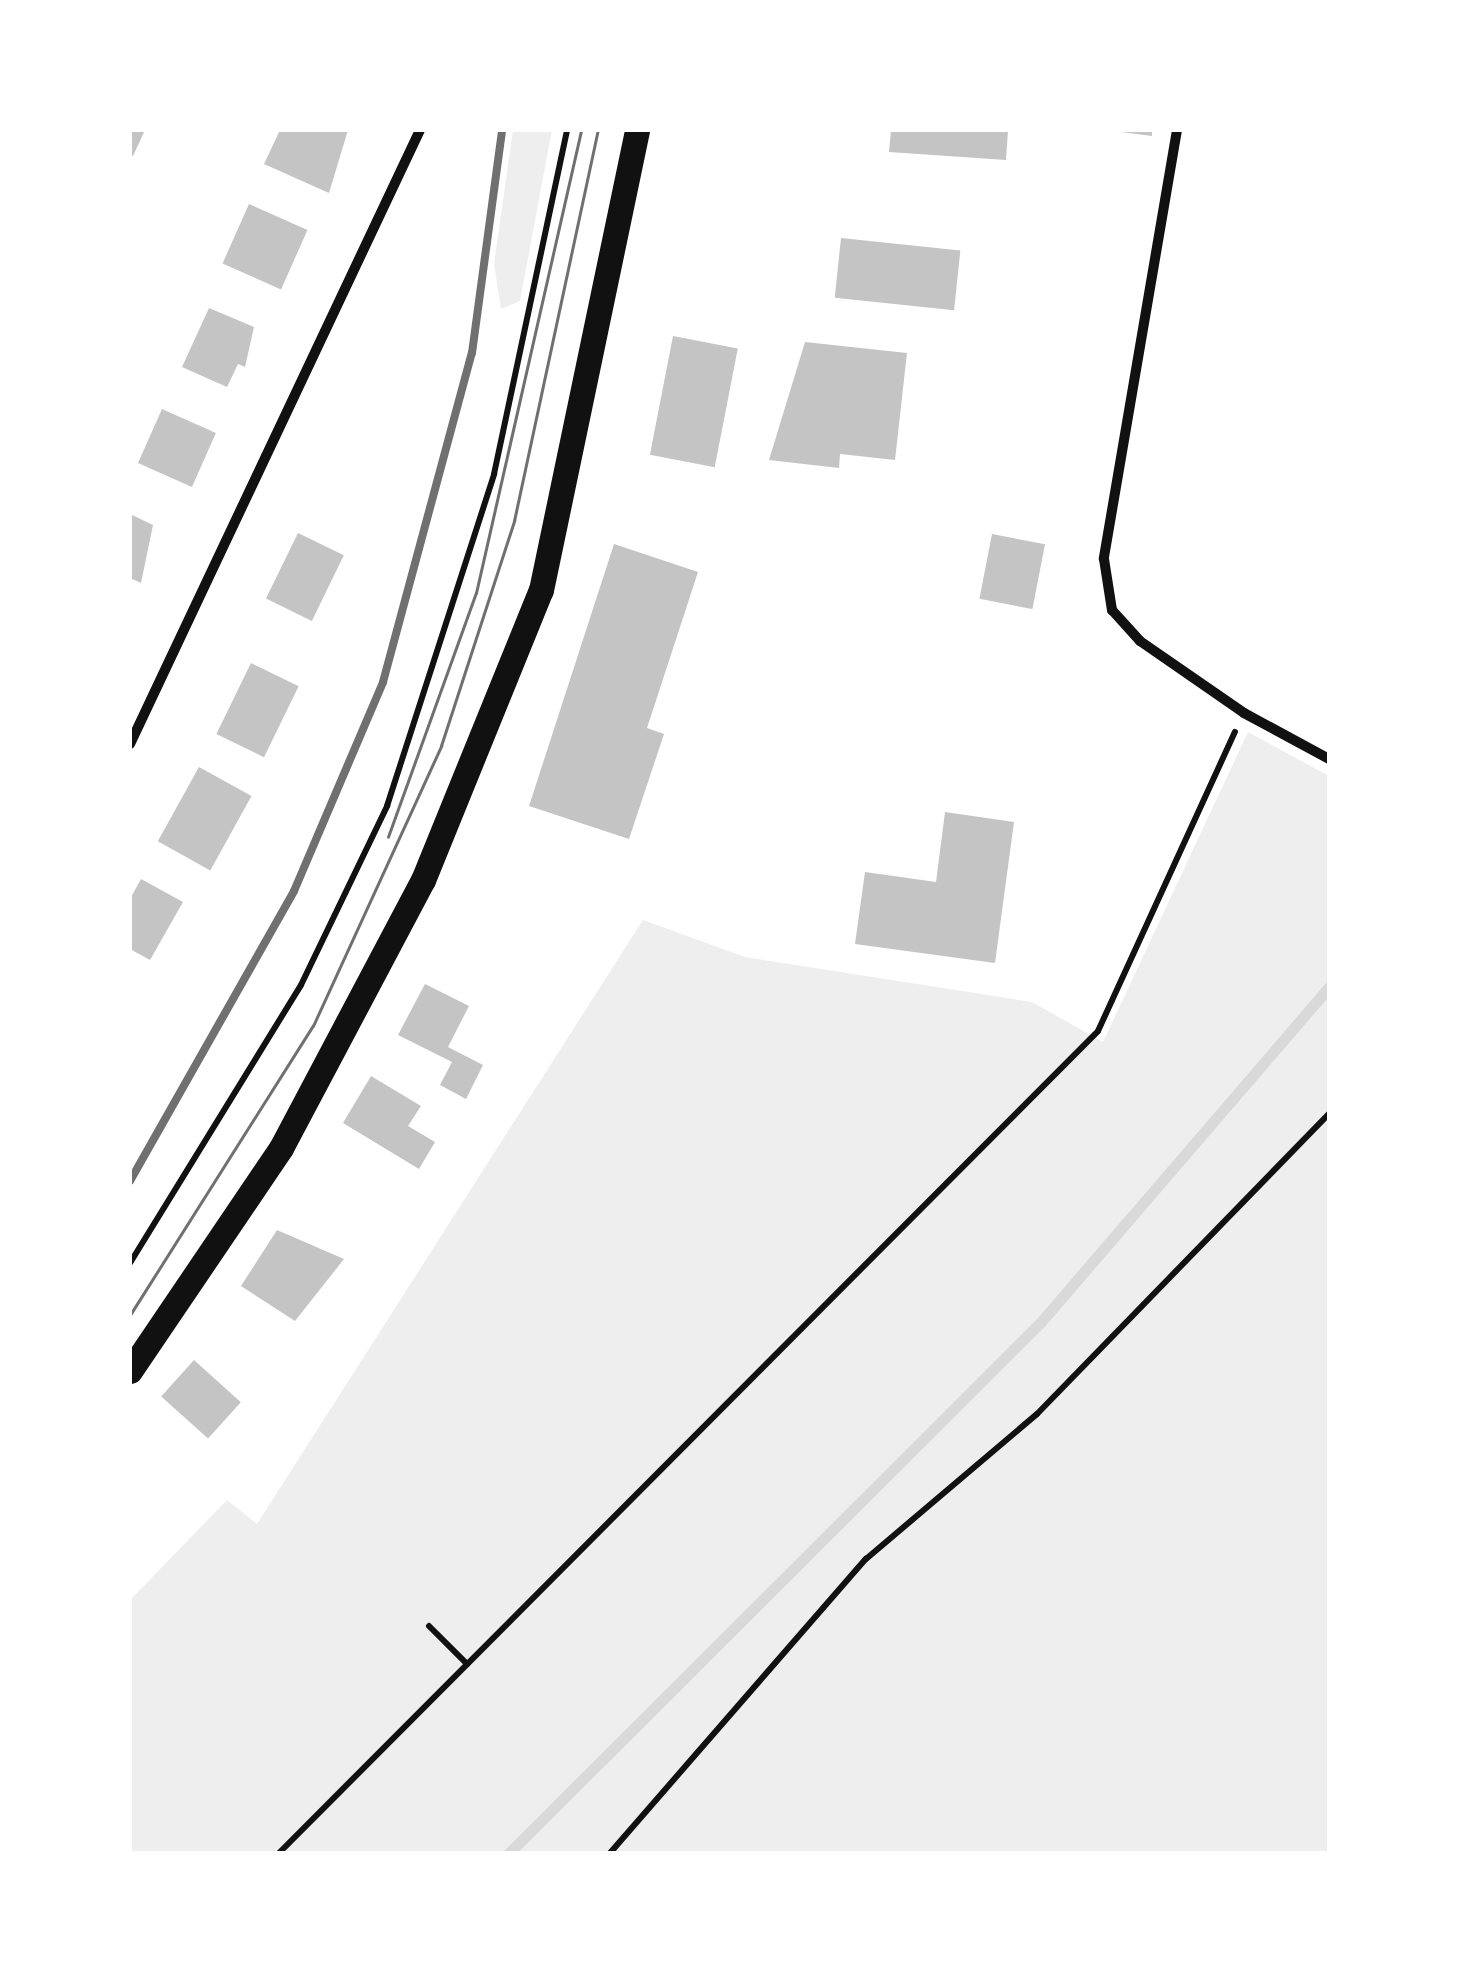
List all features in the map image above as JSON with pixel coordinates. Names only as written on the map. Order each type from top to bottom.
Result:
[{"type":"main road","points":[[130,1372],[354,1024],[430,862],[541,590],[637,130]]},
{"type":"street","points":[[130,744],[420,130]]},
{"type":"street","points":[[1177,130],[1104,559],[1121,620],[1244,713],[1329,759]]},
{"type":"path","points":[[130,1262],[284,1017],[387,806],[473,551],[567,130]]},
{"type":"path","points":[[280,1853],[1098,1030],[1244,713]]},
{"type":"path","points":[[610,1853],[866,1559],[1037,1414],[1329,1114]]},
{"type":"path","points":[[429,1626],[467,1664]]},
{"type":"shaded area","points":[[513,130],[552,130],[520,301],[501,309],[494,264]]},
{"type":"shaded area","points":[[1248,732],[1329,776],[1329,1853],[130,1853],[130,1600],[227,1500],[257,1524],[643,920],[745,957],[1032,1002],[1103,1042]]},
{"type":"building","points":[[130,130],[145,130],[133,156],[130,155]]},
{"type":"building","points":[[280,130],[348,130],[329,193],[264,164]]},
{"type":"building","points":[[891,130],[1008,130],[1006,160],[889,152]]},
{"type":"building","points":[[1106,130],[1152,130],[1152,136]]},
{"type":"building","points":[[249,204],[307,230],[281,289],[223,263]]},
{"type":"building","points":[[841,238],[960,251],[954,310],[835,298]]},
{"type":"building","points":[[209,308],[254,327],[245,367],[238,364],[227,387],[182,367]]},
{"type":"building","points":[[673,336],[738,349],[715,467],[650,455]]},
{"type":"building","points":[[805,342],[907,353],[895,460],[840,454],[839,468],[769,460]]},
{"type":"building","points":[[162,409],[216,433],[192,487],[138,463]]},
{"type":"building","points":[[130,514],[153,525],[141,583],[130,578]]},
{"type":"building","points":[[298,533],[344,555],[312,621],[266,599]]},
{"type":"building","points":[[992,534],[1045,544],[1032,609],[979,599]]},
{"type":"building","points":[[614,544],[698,572],[647,728],[664,734],[629,839],[529,806]]},
{"type":"building","points":[[251,663],[299,686],[264,757],[216,734]]},
{"type":"building","points":[[199,767],[251,796],[210,870],[158,841]]},
{"type":"building","points":[[945,812],[1014,822],[995,963],[855,944],[865,872],[936,882]]},
{"type":"building","points":[[141,879],[183,902],[150,960],[130,949],[130,899]]},
{"type":"building","points":[[425,984],[469,1006],[448,1047],[483,1065],[466,1099],[440,1085],[452,1062],[398,1035]]},
{"type":"building","points":[[371,1076],[421,1106],[408,1126],[435,1142],[419,1169],[343,1123]]},
{"type":"building","points":[[277,1230],[344,1259],[295,1321],[241,1286]]},
{"type":"building","points":[[194,1360],[241,1402],[208,1439],[161,1396]]},
{"type":"waterway","points":[[509,1853],[1040,1323],[1329,987]]},
{"type":"tram line","points":[[388,837],[476,593],[581,130]]},
{"type":"tram line","points":[[130,1315],[313,1026],[441,746],[514,521],[598,130]]},
{"type":"railway","points":[[130,1181],[294,891],[383,682],[472,353],[502,130]]}]
